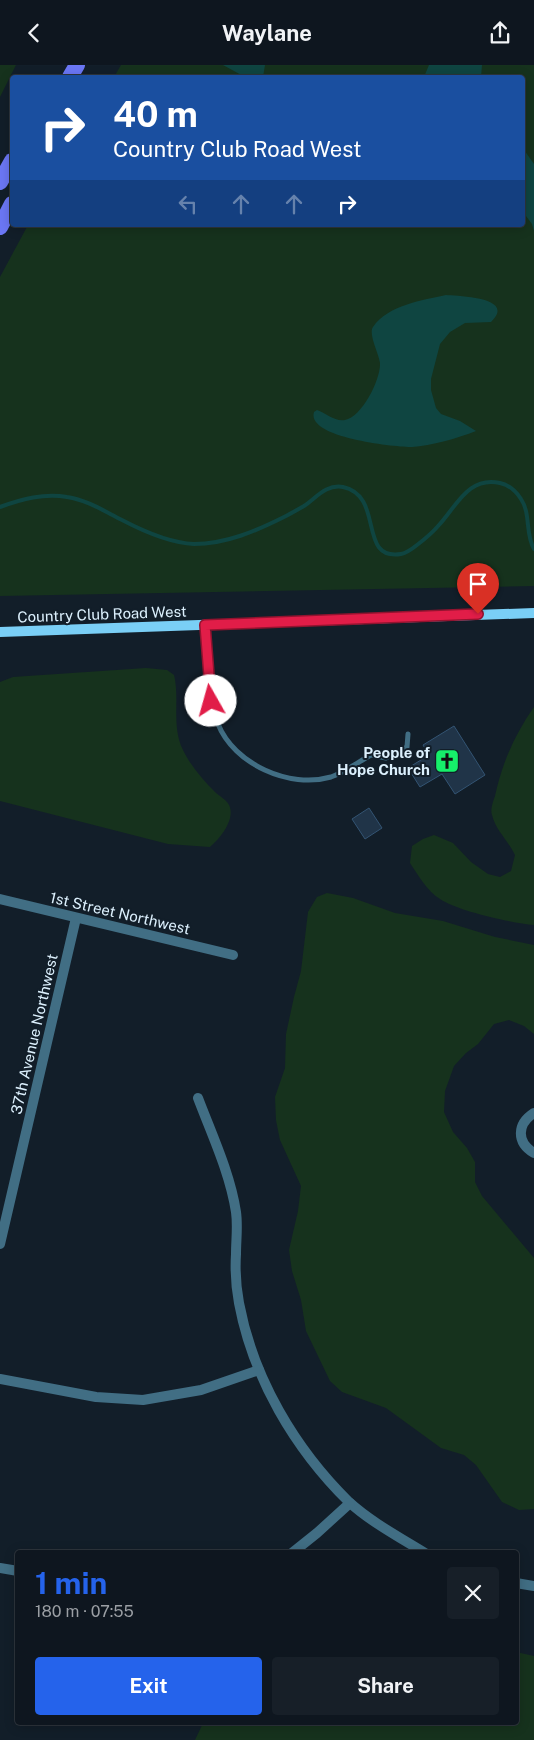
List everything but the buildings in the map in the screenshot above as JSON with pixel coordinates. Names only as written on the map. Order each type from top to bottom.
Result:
[{"type":"main road","points":[[0,182],[10,164]]},
{"type":"main road","points":[[0,227],[10,208]]},
{"type":"main road","name":"Country Club Road West","points":[[0,632],[534,613]]},
{"type":"street","name":"1st Street Northwest","points":[[0,899],[233,955]]},
{"type":"street","name":"37th Avenue Northwest","points":[[0,1244],[76,918]]},
{"type":"street","points":[[198,1097],[231,1188],[236,1213],[236,1280],[239,1304],[247,1336],[259,1370],[275,1404],[308,1456],[350,1503],[383,1527],[420,1550]]},
{"type":"street","points":[[534,1113],[527,1117],[522,1125],[520,1137],[524,1145],[534,1153]]},
{"type":"street","points":[[0,1379],[96,1397],[143,1400],[200,1390],[259,1370]]},
{"type":"street","points":[[296,1550],[350,1503]]},
{"type":"street","points":[[0,1568],[15,1570]]},
{"type":"street","points":[[519,1584],[534,1586]]},
{"type":"lane","points":[[205,625],[209,684],[214,714],[224,736],[252,763],[276,774],[308,780],[320,779],[334,775],[371,755],[386,758],[400,751],[407,747],[408,734]]},
{"type":"shaded area","points":[[0,65],[16,65],[10,75],[0,97]]},
{"type":"shaded area","points":[[121,65],[534,65],[534,586],[0,596],[0,277],[27,227],[525,227],[525,75],[115,75]]},
{"type":"shaded area","points":[[223,65],[265,65],[263,75],[241,75]]},
{"type":"shaded area","points":[[429,65],[482,65],[481,75],[425,75]]},
{"type":"shaded area","points":[[525,151],[534,164],[534,231],[532,224],[525,215]]},
{"type":"shaded area","points":[[446,295],[483,299],[497,307],[497,314],[491,322],[465,323],[450,332],[440,344],[431,379],[431,390],[436,408],[441,414],[460,421],[476,431],[436,443],[403,447],[372,443],[337,435],[315,421],[314,412],[317,410],[338,420],[345,420],[358,412],[364,405],[374,387],[379,370],[380,363],[372,330],[379,320],[387,313],[406,305]]},
{"type":"shaded area","points":[[146,668],[167,670],[174,675],[176,684],[176,722],[179,741],[189,761],[201,777],[215,792],[227,801],[231,810],[226,828],[210,847],[168,844],[0,801],[0,682],[13,677]]},
{"type":"shaded area","points":[[534,707],[534,925],[485,916],[459,908],[440,899],[423,883],[410,863],[412,846],[434,835],[453,843],[471,862],[488,874],[500,877],[511,871],[515,855],[496,826],[491,813],[501,772],[510,749]]},
{"type":"shaded area","points":[[327,893],[353,898],[395,913],[443,921],[495,937],[534,945],[534,1034],[524,1026],[509,1020],[494,1024],[478,1044],[454,1066],[445,1091],[444,1112],[453,1132],[467,1148],[475,1162],[475,1182],[482,1196],[534,1258],[534,1509],[519,1510],[502,1502],[476,1465],[464,1455],[441,1448],[386,1408],[342,1392],[330,1381],[306,1331],[289,1250],[298,1211],[301,1186],[280,1140],[276,1120],[275,1097],[285,1068],[286,1034],[301,971],[308,912],[317,897]]},
{"type":"shaded area","points":[[519,1653],[534,1656],[534,1740],[195,1740],[202,1725],[519,1725]]},
{"type":"waterway","points":[[0,507],[33,497],[58,496],[74,498],[157,536],[194,544],[218,542],[252,532],[304,506],[326,490],[343,487],[356,493],[364,502],[374,538],[379,548],[388,553],[401,554],[432,533],[458,501],[472,488],[489,482],[506,485],[515,491],[521,499],[526,511],[531,543],[534,549]]},
{"type":"place","name":"People of Hope Church","points":[[447,761]]},
{"type":"route","points":[[211,701],[205,625],[478,614]]}]
